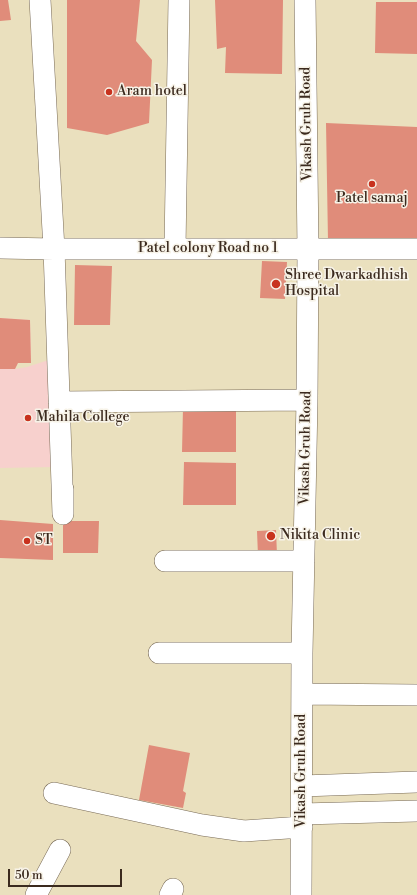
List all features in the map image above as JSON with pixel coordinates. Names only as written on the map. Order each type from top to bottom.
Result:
[{"type":"street","points":[[40,0],[54,249],[62,489]]},
{"type":"street","points":[[175,248],[179,0]]},
{"type":"street","name":"Vikash Gruh Road","points":[[302,895],[302,653],[307,400],[308,249],[306,0]]},
{"type":"street","name":"Patel colony Road no 1","points":[[0,248],[417,249]]},
{"type":"street","points":[[60,402],[307,400]]},
{"type":"street","points":[[165,561],[304,561]]},
{"type":"street","points":[[159,653],[302,653]]},
{"type":"street","points":[[302,694],[417,695]]},
{"type":"street","points":[[302,786],[417,782]]},
{"type":"street","points":[[54,793],[202,825],[244,831],[302,820],[417,811]]},
{"type":"street","points":[[36,895],[60,850]]},
{"type":"shaded area","name":"Mahila College","points":[[0,318],[30,320],[31,363],[18,363],[15,369],[27,367],[58,357],[55,467],[0,468]]},
{"type":"building","points":[[0,0],[8,0],[11,20],[0,21]]},
{"type":"building","name":"Aram hotel","points":[[67,0],[140,0],[136,41],[152,60],[149,123],[107,135],[67,128]]},
{"type":"building","points":[[215,0],[283,0],[282,74],[225,73],[226,47],[217,49]]},
{"type":"building","points":[[376,2],[417,2],[417,54],[375,53]]},
{"type":"building","name":"Patel samaj","points":[[326,123],[417,127],[417,243],[328,241]]},
{"type":"building","points":[[262,261],[287,262],[285,299],[260,298]]},
{"type":"building","points":[[75,265],[112,266],[110,325],[74,325]]},
{"type":"building","points":[[0,318],[30,320],[31,363],[18,363],[15,369],[0,369]]},
{"type":"building","points":[[183,408],[236,409],[236,452],[182,452]]},
{"type":"building","points":[[184,462],[236,463],[236,505],[183,505]]},
{"type":"building","name":"ST","points":[[0,520],[53,524],[53,560],[0,558]]},
{"type":"building","points":[[63,521],[99,521],[98,553],[63,553]]},
{"type":"building","points":[[276,530],[277,555],[258,556],[257,531]]},
{"type":"building","points":[[149,745],[190,753],[183,791],[186,793],[183,808],[139,800]]},
{"type":"place","name":"Aram hotel","points":[[109,92]]},
{"type":"place","name":"Patel samaj","points":[[372,184]]},
{"type":"place","name":"Shree Dwarkadhish Hospital","points":[[276,284]]},
{"type":"place","name":"Mahila College","points":[[28,418]]},
{"type":"place","name":"Nikita Clinic","points":[[271,536]]},
{"type":"place","name":"ST","points":[[27,541]]}]
